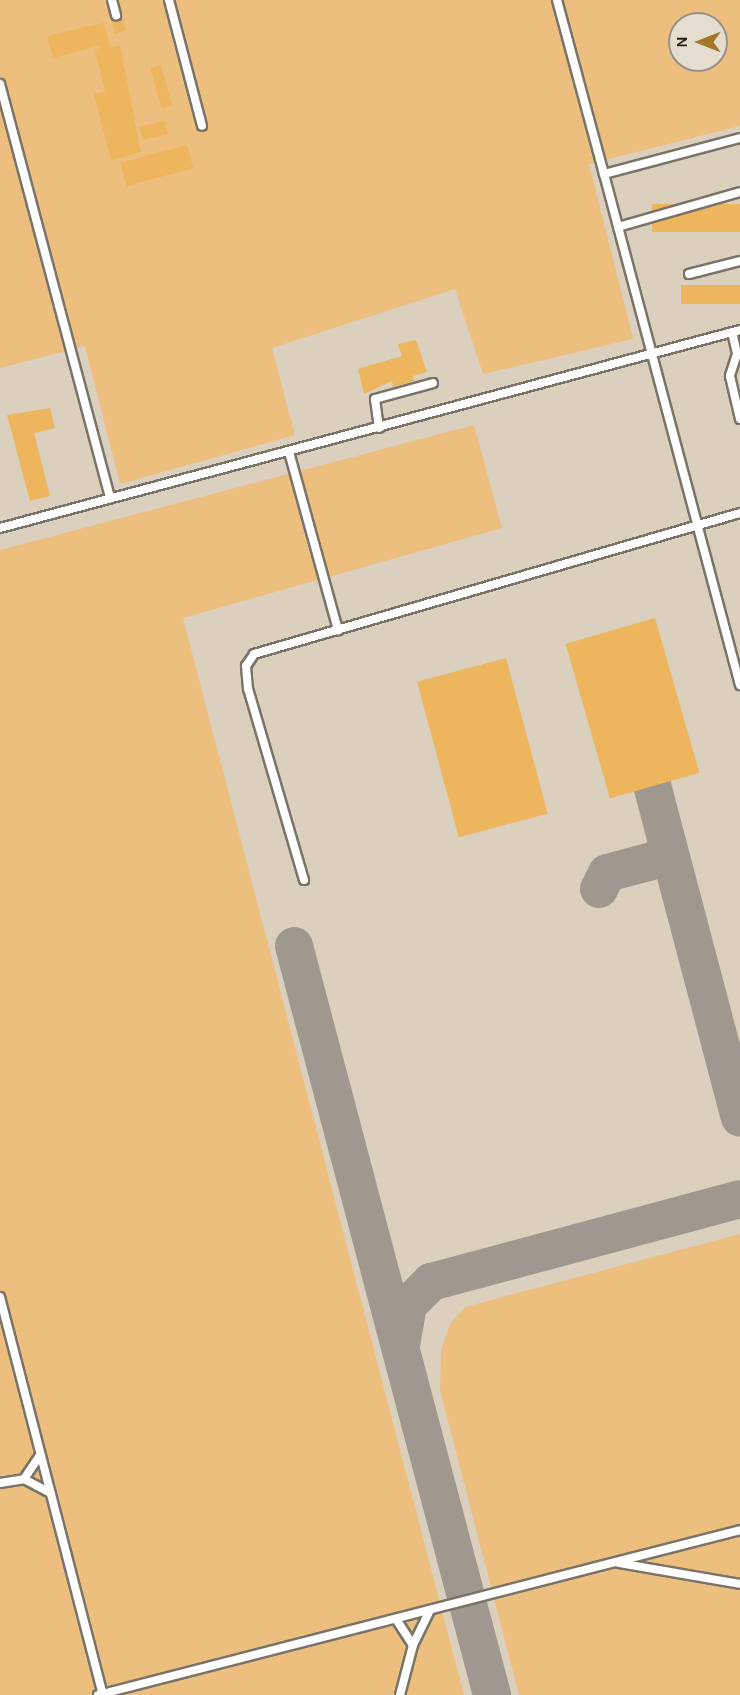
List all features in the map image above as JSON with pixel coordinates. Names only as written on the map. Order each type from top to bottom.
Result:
[{"type":"lane","points":[[112,0],[116,15]]},
{"type":"lane","points":[[169,0],[202,126]]},
{"type":"lane","points":[[557,0],[740,686]]},
{"type":"lane","points":[[0,84],[110,498]]},
{"type":"lane","points":[[604,174],[740,138]]},
{"type":"lane","points":[[618,227],[740,192]]},
{"type":"lane","points":[[689,274],[740,261]]},
{"type":"lane","points":[[0,528],[736,331],[737,354],[730,376],[740,419]]},
{"type":"lane","points":[[379,428],[375,399],[434,383]]},
{"type":"lane","points":[[289,452],[338,630]]},
{"type":"lane","points":[[304,880],[248,689],[246,666],[254,654],[740,513]]},
{"type":"lane","points":[[0,1297],[100,1694],[740,1530]]},
{"type":"lane","points":[[24,1479],[40,1455]]},
{"type":"lane","points":[[0,1483],[24,1479],[50,1493]]},
{"type":"lane","points":[[614,1563],[740,1584]]},
{"type":"lane","points":[[400,1695],[413,1645],[430,1610]]},
{"type":"lane","points":[[396,1619],[413,1645]]},
{"type":"shaded area","points":[[0,0],[740,0],[740,1695],[0,1695]]},
{"type":"shaded area","points":[[0,0],[740,0],[740,126],[589,164],[633,339],[483,374],[455,289],[272,348],[295,435],[120,484],[85,346],[0,368]]},
{"type":"shaded area","points":[[474,425],[502,528],[183,618],[464,1695],[0,1695],[0,550]]},
{"type":"shaded area","points":[[740,1234],[740,1695],[519,1695],[440,1390],[441,1350],[450,1324],[465,1307]]},
{"type":"building","points":[[122,17],[126,30],[116,34],[111,20]]},
{"type":"building","points":[[104,23],[110,47],[120,45],[141,152],[111,160],[94,94],[105,91],[95,51],[101,45],[53,58],[47,36]]},
{"type":"building","points":[[161,65],[172,106],[161,108],[150,68]]},
{"type":"building","points":[[165,121],[168,134],[143,140],[140,127]]},
{"type":"building","points":[[187,145],[193,168],[127,186],[120,163]]},
{"type":"building","points":[[652,204],[740,204],[740,232],[652,232]]},
{"type":"building","points":[[681,285],[740,285],[740,304],[681,304]]},
{"type":"building","points":[[416,340],[427,372],[413,376],[414,381],[393,387],[392,381],[364,394],[358,369],[402,356],[398,344]]},
{"type":"building","points":[[50,408],[55,428],[34,433],[50,496],[30,501],[7,415]]},
{"type":"building","points":[[655,618],[699,773],[610,798],[566,644]]},
{"type":"building","points":[[506,658],[548,814],[459,837],[417,682]]},
{"type":"taxiway","points":[[652,785],[740,1118]]},
{"type":"taxiway","points":[[599,889],[607,873],[660,859],[667,843]]},
{"type":"taxiway","points":[[294,946],[492,1695]]},
{"type":"taxiway","points":[[401,1345],[408,1305],[431,1282],[740,1199]]}]
